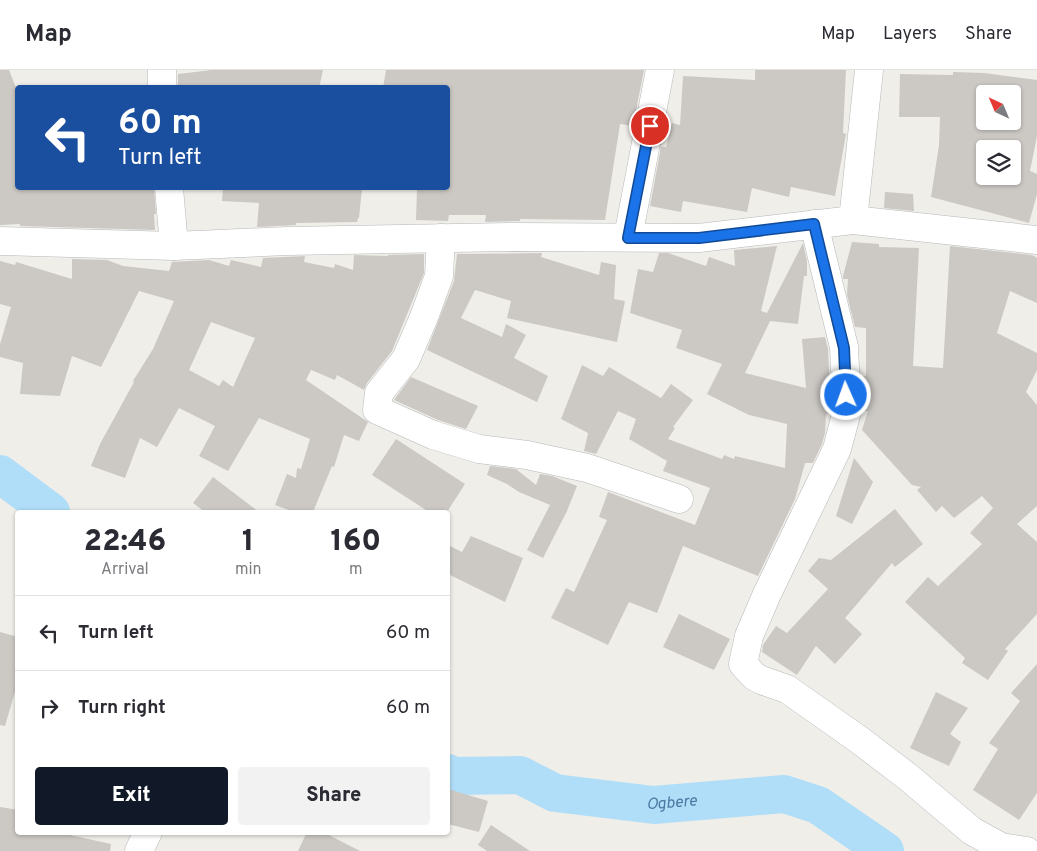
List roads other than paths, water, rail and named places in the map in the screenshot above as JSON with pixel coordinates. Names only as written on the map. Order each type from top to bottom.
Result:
[{"type":"street","points":[[162,70],[162,85]]},
{"type":"street","points":[[628,238],[660,70]]},
{"type":"street","points":[[853,220],[869,70]]},
{"type":"street","points":[[169,190],[174,246]]},
{"type":"street","points":[[0,241],[174,246],[287,241],[441,238],[699,238],[853,220],[1037,240]]},
{"type":"street","points":[[814,224],[844,348],[847,411],[837,449],[767,594],[749,636],[743,664],[754,676],[786,689],[858,739],[908,777],[972,831],[1001,847],[1027,851]]},
{"type":"street","points":[[441,238],[439,276],[424,317],[406,359],[379,393],[376,410],[433,435],[480,449],[527,455],[587,468],[679,499]]},
{"type":"street","points":[[139,851],[147,835]]},
{"type":"street","points":[[1034,851],[1037,845]]},
{"type":"waterway","name":"Ogbere","points":[[0,474],[48,510]]},
{"type":"waterway","name":"Ogbere","points":[[450,775],[520,775],[555,793],[654,805],[784,794],[818,805],[885,851]]}]
